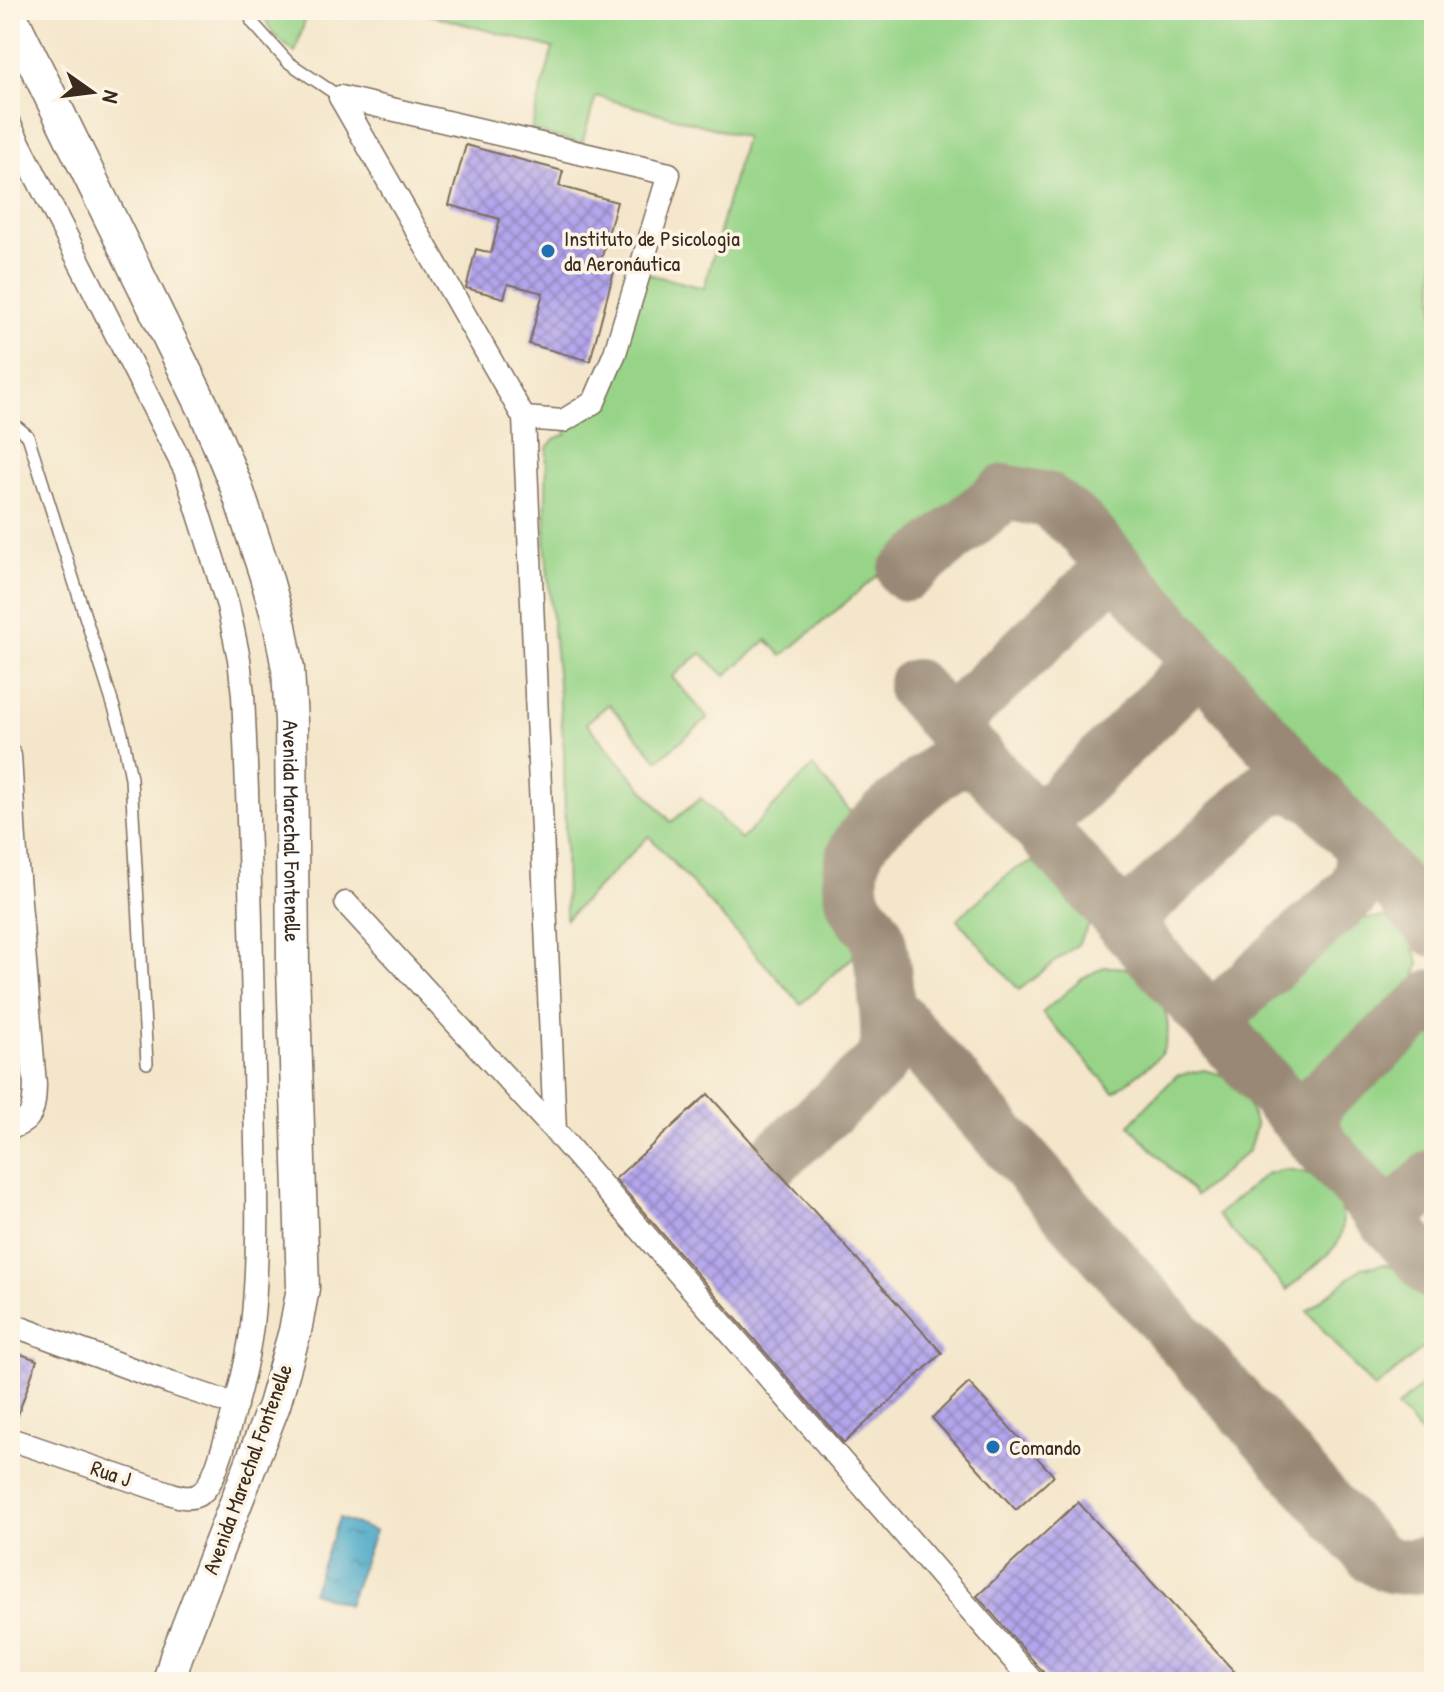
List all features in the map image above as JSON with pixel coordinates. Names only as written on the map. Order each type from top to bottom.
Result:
[{"type":"main road","name":"Avenida Marechal Fontenelle","points":[[10,14],[205,411],[236,486],[265,573],[288,669],[303,1288],[295,1331],[274,1405],[169,1682]]},
{"type":"street","points":[[340,97],[669,174],[615,353],[594,402],[563,421],[524,418]]},
{"type":"street","points":[[340,97],[524,418],[555,1131]]},
{"type":"street","points":[[10,125],[185,470],[228,606],[243,695],[252,937],[257,1233],[251,1328],[236,1405],[10,1324]]},
{"type":"street","points":[[10,756],[13,839],[35,1085],[31,1115],[21,1125],[10,1128]]},
{"type":"street","points":[[346,903],[555,1131],[1033,1682]]},
{"type":"street","name":"Rua J","points":[[10,1439],[187,1498],[198,1495],[208,1485],[236,1405]]},
{"type":"lane","points":[[249,10],[252,22],[288,62],[340,97]]},
{"type":"lane","points":[[10,424],[28,436],[122,733],[131,778],[147,1063]]},
{"type":"green space","points":[[261,10],[308,10],[295,53],[273,34]]},
{"type":"green space","points":[[412,10],[1434,10],[1434,904],[1074,499],[1057,487],[1039,480],[1008,479],[970,498],[782,656],[767,640],[725,676],[701,653],[672,677],[708,718],[658,760],[609,704],[586,723],[671,822],[701,798],[741,840],[813,766],[854,816],[833,866],[831,891],[841,923],[864,947],[801,1004],[649,836],[566,919],[564,749],[545,542],[547,448],[554,439],[567,434],[566,427],[604,404],[609,397],[643,273],[704,288],[745,137],[596,96],[582,144],[531,130],[553,48]]},
{"type":"green space","points":[[1033,862],[1048,867],[1085,910],[1089,925],[1078,944],[1019,990],[957,919],[1014,869]]},
{"type":"green space","points":[[1385,917],[1409,934],[1419,963],[1412,991],[1318,1080],[1286,1085],[1261,1071],[1247,1042],[1252,1011],[1347,920]]},
{"type":"green space","points":[[1104,967],[1128,969],[1139,975],[1156,993],[1168,1028],[1159,1056],[1114,1092],[1042,1013],[1083,978]]},
{"type":"green space","points":[[1434,1025],[1434,1157],[1402,1185],[1368,1183],[1348,1167],[1337,1139],[1340,1105]]},
{"type":"green space","points":[[1204,1070],[1229,1077],[1246,1099],[1256,1125],[1249,1150],[1196,1196],[1129,1125],[1176,1076]]},
{"type":"green space","points":[[1285,1169],[1310,1174],[1327,1186],[1338,1202],[1343,1222],[1335,1247],[1287,1290],[1217,1215],[1266,1174]]},
{"type":"green space","points":[[1384,1264],[1405,1272],[1428,1293],[1434,1316],[1427,1345],[1374,1389],[1307,1311],[1362,1268]]},
{"type":"green space","points":[[1434,1375],[1434,1448],[1397,1407]]},
{"type":"water","points":[[339,1518],[375,1531],[348,1605],[312,1592]]},
{"type":"building","name":"Instituto de Psicologia da Aeronáutica","points":[[466,145],[563,171],[559,186],[617,202],[601,260],[616,264],[590,361],[529,344],[543,293],[508,284],[504,298],[466,288],[476,249],[491,253],[500,219],[449,205]]},
{"type":"building","points":[[708,1094],[942,1353],[844,1443],[615,1179]]},
{"type":"building","points":[[10,1350],[37,1360],[14,1426],[10,1425]]},
{"type":"building","name":"Comando","points":[[969,1383],[1054,1476],[1016,1510],[932,1418]]},
{"type":"building","points":[[1078,1502],[1244,1682],[1047,1682],[1044,1673],[977,1596]]},
{"type":"taxiway","points":[[906,573],[1005,492],[1047,500],[1079,525],[1434,929]]},
{"type":"taxiway","points":[[949,725],[1115,566]]},
{"type":"taxiway","points":[[1037,825],[1200,664]]},
{"type":"taxiway","points":[[915,687],[1434,1273]]},
{"type":"taxiway","points":[[770,1163],[878,1066],[886,1052],[887,1010],[879,942],[855,903],[851,887],[851,871],[857,849],[880,821],[951,763],[971,762],[987,769]]},
{"type":"taxiway","points":[[1123,923],[1267,788],[1291,785],[1316,796]]},
{"type":"taxiway","points":[[1231,1045],[1223,1019],[1226,1007],[1353,892],[1362,870],[1360,846]]},
{"type":"taxiway","points":[[1321,1145],[1313,1124],[1317,1101],[1434,997]]},
{"type":"taxiway","points":[[887,1007],[1372,1555],[1394,1566],[1434,1563]]},
{"type":"taxiway","points":[[1387,1221],[1434,1177]]},
{"type":"place","name":"Instituto de Psicologia da Aeronáutica","points":[[548,251]]},
{"type":"place","name":"Comando","points":[[993,1447]]}]
